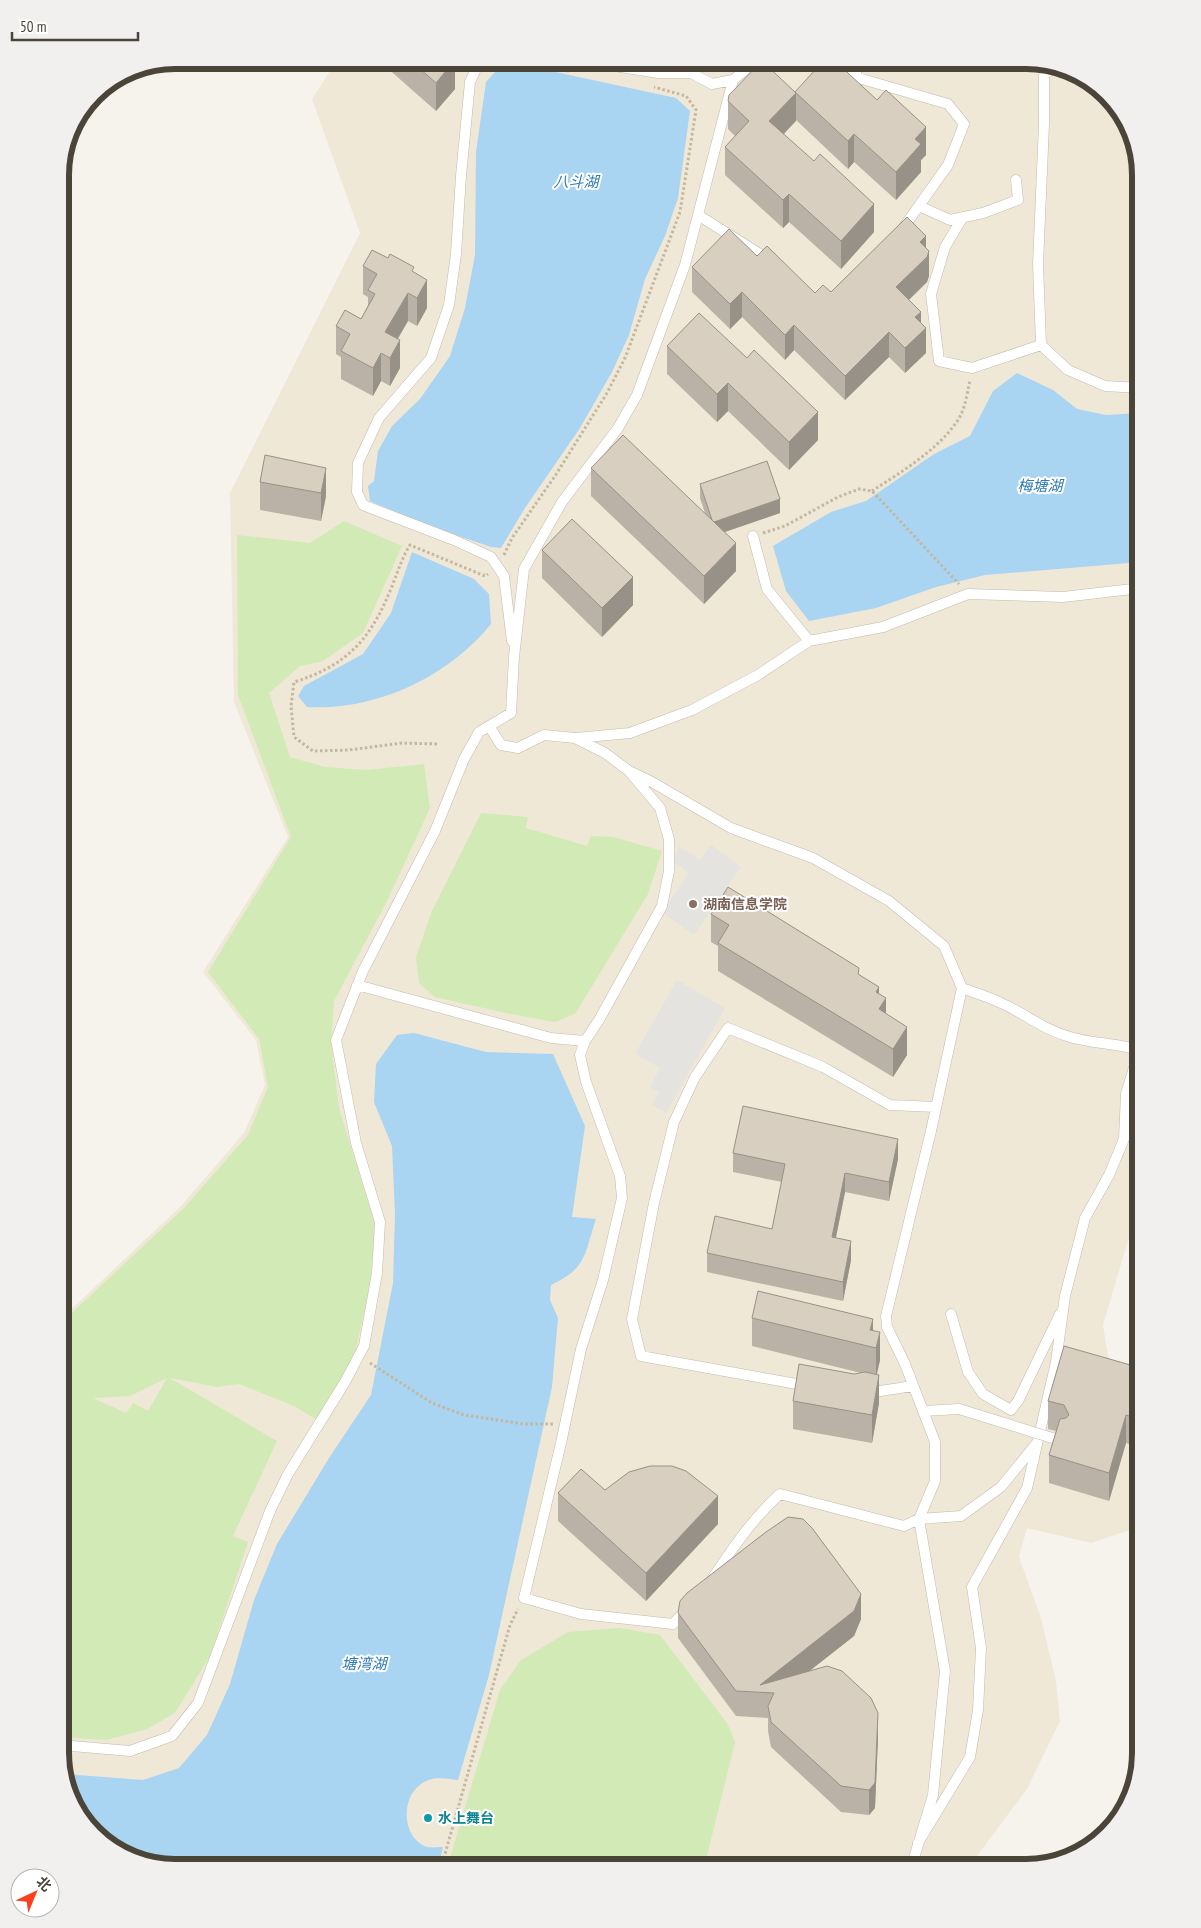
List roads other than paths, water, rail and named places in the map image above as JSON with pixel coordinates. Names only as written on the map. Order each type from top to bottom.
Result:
[{"type":"lane","points":[[476,69],[470,82],[456,254],[449,305],[431,358],[379,418],[358,463],[357,492],[363,505],[454,540],[491,557],[504,576],[514,657]]},
{"type":"lane","points":[[639,69],[666,73],[691,73],[712,84],[733,80],[746,69]]},
{"type":"lane","points":[[665,69],[666,73]]},
{"type":"lane","points":[[834,69],[855,77],[948,104],[964,124],[948,165],[895,240]]},
{"type":"lane","points":[[855,77],[856,69]]},
{"type":"lane","points":[[1049,71],[1044,75],[1044,124],[1038,264],[1041,345],[1068,370],[1104,386],[1132,388]]},
{"type":"lane","points":[[69,1746],[130,1751],[172,1736],[198,1703],[270,1511],[288,1474],[345,1382],[364,1346],[378,1273],[380,1222],[356,1143],[336,1040],[358,985],[389,918],[435,831],[464,759],[479,732],[511,713],[514,657],[524,569],[562,502],[618,428],[637,395],[685,265],[733,80]]},
{"type":"lane","points":[[919,206],[950,220],[983,213],[1018,200],[1016,180]]},
{"type":"lane","points":[[698,215],[778,266]]},
{"type":"lane","points":[[963,217],[945,247],[931,294],[939,361],[972,368],[1041,345]]},
{"type":"lane","points":[[753,536],[767,589],[809,641]]},
{"type":"lane","points":[[489,726],[501,745],[518,748],[544,735],[575,738],[630,733],[692,710],[758,675],[809,641],[883,627],[968,594],[1063,597],[1132,589]]},
{"type":"lane","points":[[575,738],[605,753],[629,771],[652,782],[731,828],[813,858],[889,901],[944,946],[962,988],[936,1107],[886,1316],[887,1327],[935,1442],[934,1481],[919,1519],[945,1671],[933,1795],[913,1859]]},
{"type":"lane","points":[[629,771],[660,808],[669,839],[669,871],[662,906],[604,1012],[585,1041],[580,1055],[586,1082],[620,1176],[622,1198],[603,1280],[581,1349],[565,1426],[524,1598],[581,1614],[673,1624],[691,1604]]},
{"type":"lane","points":[[358,985],[551,1038],[585,1041]]},
{"type":"lane","points":[[962,988],[1003,1003],[1036,1024],[1070,1037],[1132,1049]]},
{"type":"lane","points":[[819,1388],[641,1356],[632,1319],[654,1203],[674,1122],[695,1077],[728,1028],[823,1067],[890,1105],[936,1107]]},
{"type":"lane","points":[[918,1843],[970,1756],[978,1710],[981,1648],[972,1587],[1028,1488],[1056,1362],[1064,1307],[1085,1218],[1109,1175],[1124,1139],[1126,1094],[1132,1076]]},
{"type":"lane","points":[[952,1314],[968,1372],[983,1394],[1010,1410],[1018,1401],[1064,1307]]},
{"type":"lane","points":[[856,1395],[913,1386]]},
{"type":"lane","points":[[923,1410],[959,1409],[1062,1441]]},
{"type":"lane","points":[[704,1590],[756,1520],[780,1494],[904,1526],[919,1519],[961,1516],[1001,1487],[1038,1442]]},
{"type":"water","name":"八斗湖","points":[[498,69],[542,69],[676,98],[690,111],[678,198],[665,236],[645,279],[629,335],[612,372],[580,428],[525,508],[501,548],[491,547],[429,526],[370,501],[368,486],[374,481],[378,451],[392,426],[420,399],[450,356],[465,308],[475,255],[476,152],[486,82]]},
{"type":"water","name":"梅塘湖","points":[[1017,373],[1053,390],[1077,409],[1106,415],[1132,414],[1132,563],[985,575],[936,587],[876,608],[809,621],[786,591],[773,546],[831,512],[866,501],[934,454],[970,436],[993,391]]},
{"type":"water","points":[[412,552],[474,579],[489,594],[491,624],[474,643],[454,660],[432,675],[409,687],[359,703],[333,707],[307,707],[298,696],[304,686],[363,654],[391,613]]},
{"type":"water","name":"塘湾湖","points":[[414,1033],[486,1052],[553,1054],[585,1126],[572,1217],[596,1219],[586,1251],[578,1266],[572,1273],[551,1285],[550,1300],[558,1318],[552,1387],[489,1675],[458,1780],[437,1778],[424,1782],[416,1788],[410,1797],[407,1807],[408,1827],[412,1835],[427,1847],[443,1847],[440,1859],[168,1859],[141,1854],[116,1841],[95,1823],[80,1800],[71,1774],[143,1780],[179,1768],[207,1735],[230,1684],[254,1600],[277,1544],[329,1458],[371,1395],[393,1283],[395,1214],[392,1146],[374,1102],[376,1064],[397,1035]]},
{"type":"place","name":"湖南信息学院","points":[[693,904]]},
{"type":"place","name":"水上舞台","points":[[428,1818]]}]
